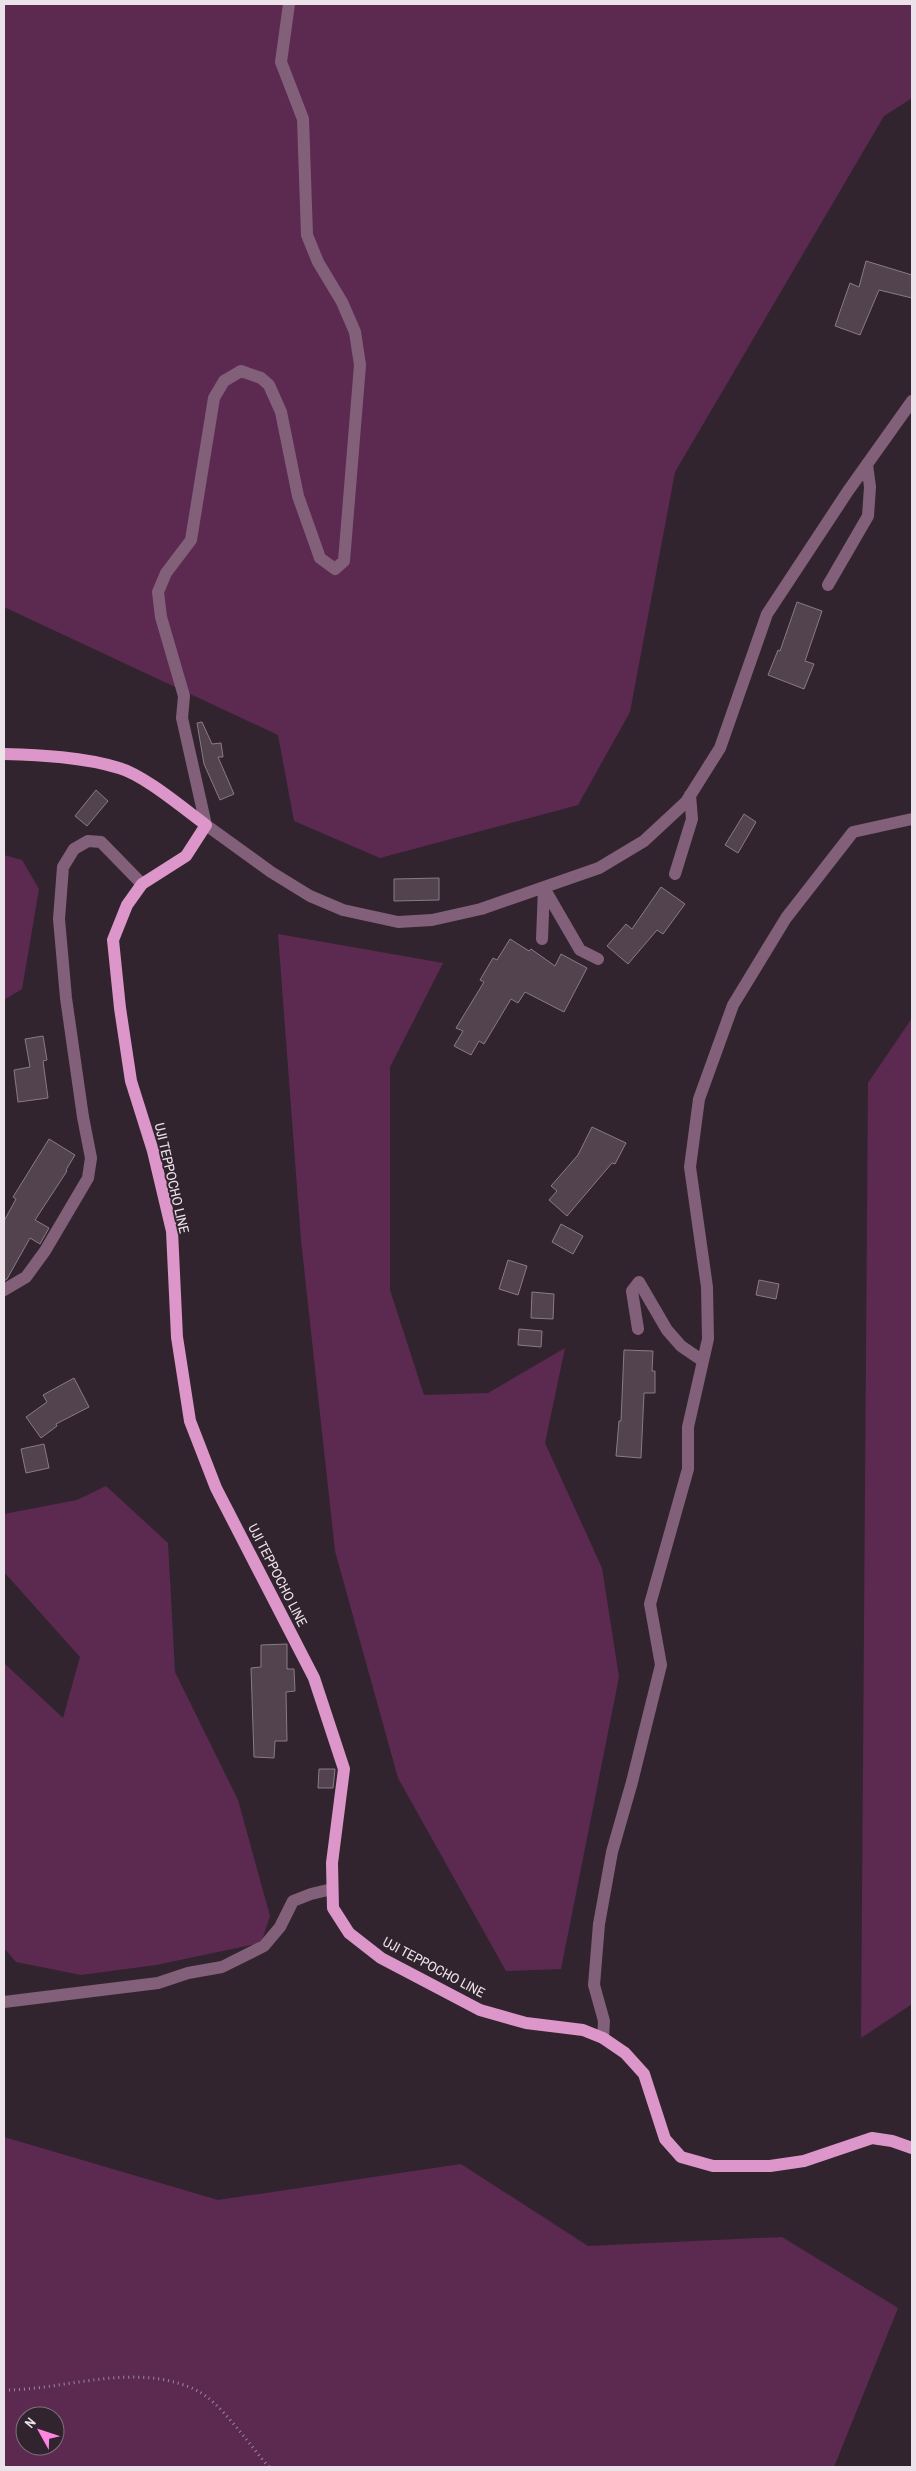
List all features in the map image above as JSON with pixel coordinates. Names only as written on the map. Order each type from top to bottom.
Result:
[{"type":"main road","points":[[4,754],[30,754],[120,768],[157,789],[206,826]]},
{"type":"main road","name":"UJI TEPPOCHO LINE","points":[[206,826],[186,856],[142,884],[127,904],[113,940],[120,1008],[131,1080],[152,1151],[172,1231],[176,1337],[190,1421],[216,1488],[314,1678],[344,1769],[332,1863],[333,1908],[349,1933],[381,1958],[480,2010],[526,2023],[583,2030],[603,2038],[624,2053],[644,2074],[665,2139],[681,2157],[713,2166],[770,2166],[804,2161],[872,2138],[892,2141],[912,2148]]},
{"type":"street","points":[[289,4],[281,62],[302,119],[306,235],[318,262],[342,302],[355,332],[360,365],[344,561],[335,569],[320,558],[298,496],[280,412],[269,385],[261,378],[241,371],[224,381],[214,398],[191,540],[166,573],[158,592],[161,617],[184,696],[182,718],[206,826],[271,872],[310,896],[343,910],[398,922],[432,920],[481,910],[599,868],[644,841],[686,802],[720,748],[767,614],[867,464],[912,401]]},
{"type":"street","points":[[828,585],[868,516],[870,487],[867,464]]},
{"type":"street","points":[[675,874],[692,819],[690,796]]},
{"type":"street","points":[[603,2038],[604,2021],[594,1985],[594,1958],[599,1924],[612,1852],[632,1782],[661,1665],[650,1604],[688,1469],[688,1427],[708,1339],[707,1287],[690,1166],[699,1099],[733,1005],[786,918],[853,832],[912,819]]},
{"type":"street","points":[[4,1290],[26,1277],[45,1251],[88,1178],[91,1158],[77,1082],[60,944],[63,867],[74,849],[88,841],[101,842],[142,884]]},
{"type":"street","points":[[542,939],[544,888]]},
{"type":"street","points":[[544,888],[580,950],[598,959]]},
{"type":"street","points":[[638,1329],[632,1291],[639,1282],[680,1346],[703,1361]]},
{"type":"street","points":[[4,2002],[158,1983],[188,1973],[222,1967],[264,1946],[280,1928],[293,1901],[310,1894],[332,1889]]},
{"type":"path","points":[[4,2390],[104,2378],[165,2381],[197,2390],[221,2411],[269,2467]]},
{"type":"shaded area","points":[[4,4],[912,4],[912,98],[884,116],[675,472],[630,712],[578,805],[380,858],[294,821],[278,735],[4,607]]},
{"type":"shaded area","points":[[4,855],[22,860],[39,889],[22,989],[4,1000]]},
{"type":"shaded area","points":[[278,934],[443,963],[390,1067],[390,1290],[424,1395],[488,1393],[565,1348],[545,1443],[602,1568],[619,1677],[561,1969],[506,1971],[398,1778],[335,1551],[301,1240]]},
{"type":"shaded area","points":[[912,1018],[912,2004],[861,2038],[868,1083]]},
{"type":"shaded area","points":[[106,1486],[168,1543],[175,1672],[238,1800],[270,1916],[261,1943],[156,1965],[81,1975],[16,1962],[4,1948],[4,1663],[63,1718],[80,1657],[4,1572],[4,1514],[77,1500]]},
{"type":"shaded area","points":[[4,2137],[218,2200],[461,2164],[588,2246],[782,2237],[898,2308],[834,2467],[4,2467]]},
{"type":"building","points":[[866,261],[912,275],[912,298],[879,290],[860,335],[835,326],[850,283],[859,287]]},
{"type":"building","points":[[797,602],[822,611],[805,661],[814,664],[804,689],[768,675],[778,650],[780,651]]},
{"type":"building","points":[[202,722],[212,744],[221,743],[223,757],[218,757],[234,794],[220,800],[204,764],[197,723]]},
{"type":"building","points":[[96,790],[108,801],[87,826],[75,816]]},
{"type":"building","points":[[744,814],[756,822],[738,853],[725,845]]},
{"type":"building","points":[[439,878],[439,900],[394,901],[394,879]]},
{"type":"building","points":[[661,887],[685,904],[663,934],[657,930],[628,964],[607,946],[626,924],[632,929]]},
{"type":"building","points":[[510,939],[529,951],[531,949],[555,966],[561,954],[587,968],[564,1012],[525,992],[518,1003],[511,999],[484,1044],[479,1041],[471,1055],[454,1046],[463,1031],[456,1028],[484,982],[480,980],[493,958],[497,960]]},
{"type":"building","points":[[43,1036],[47,1060],[43,1061],[48,1098],[18,1102],[14,1070],[30,1067],[25,1039]]},
{"type":"building","points":[[592,1127],[626,1143],[615,1164],[612,1163],[567,1216],[549,1200],[557,1191],[551,1186],[578,1155]]},
{"type":"building","points":[[49,1139],[75,1155],[67,1171],[35,1220],[49,1228],[40,1244],[30,1238],[7,1279],[4,1281],[4,1221],[16,1199],[13,1197]]},
{"type":"building","points":[[561,1224],[583,1236],[573,1254],[552,1242]]},
{"type":"building","points":[[508,1260],[527,1266],[518,1295],[499,1289]]},
{"type":"building","points":[[759,1280],[779,1284],[776,1299],[756,1295]]},
{"type":"building","points":[[532,1292],[554,1294],[553,1319],[531,1318]]},
{"type":"building","points":[[519,1329],[542,1331],[541,1347],[518,1345]]},
{"type":"building","points":[[624,1350],[653,1351],[652,1371],[655,1371],[655,1393],[644,1393],[641,1458],[616,1456],[619,1421],[621,1421]]},
{"type":"building","points":[[74,1378],[89,1407],[56,1424],[57,1426],[41,1438],[26,1417],[47,1402],[43,1395]]},
{"type":"building","points":[[44,1444],[49,1468],[26,1473],[21,1449]]},
{"type":"building","points":[[287,1644],[287,1669],[294,1669],[295,1691],[286,1692],[287,1741],[275,1741],[274,1758],[254,1757],[251,1668],[261,1667],[261,1645]]},
{"type":"building","points":[[319,1769],[335,1769],[333,1788],[318,1788]]}]
